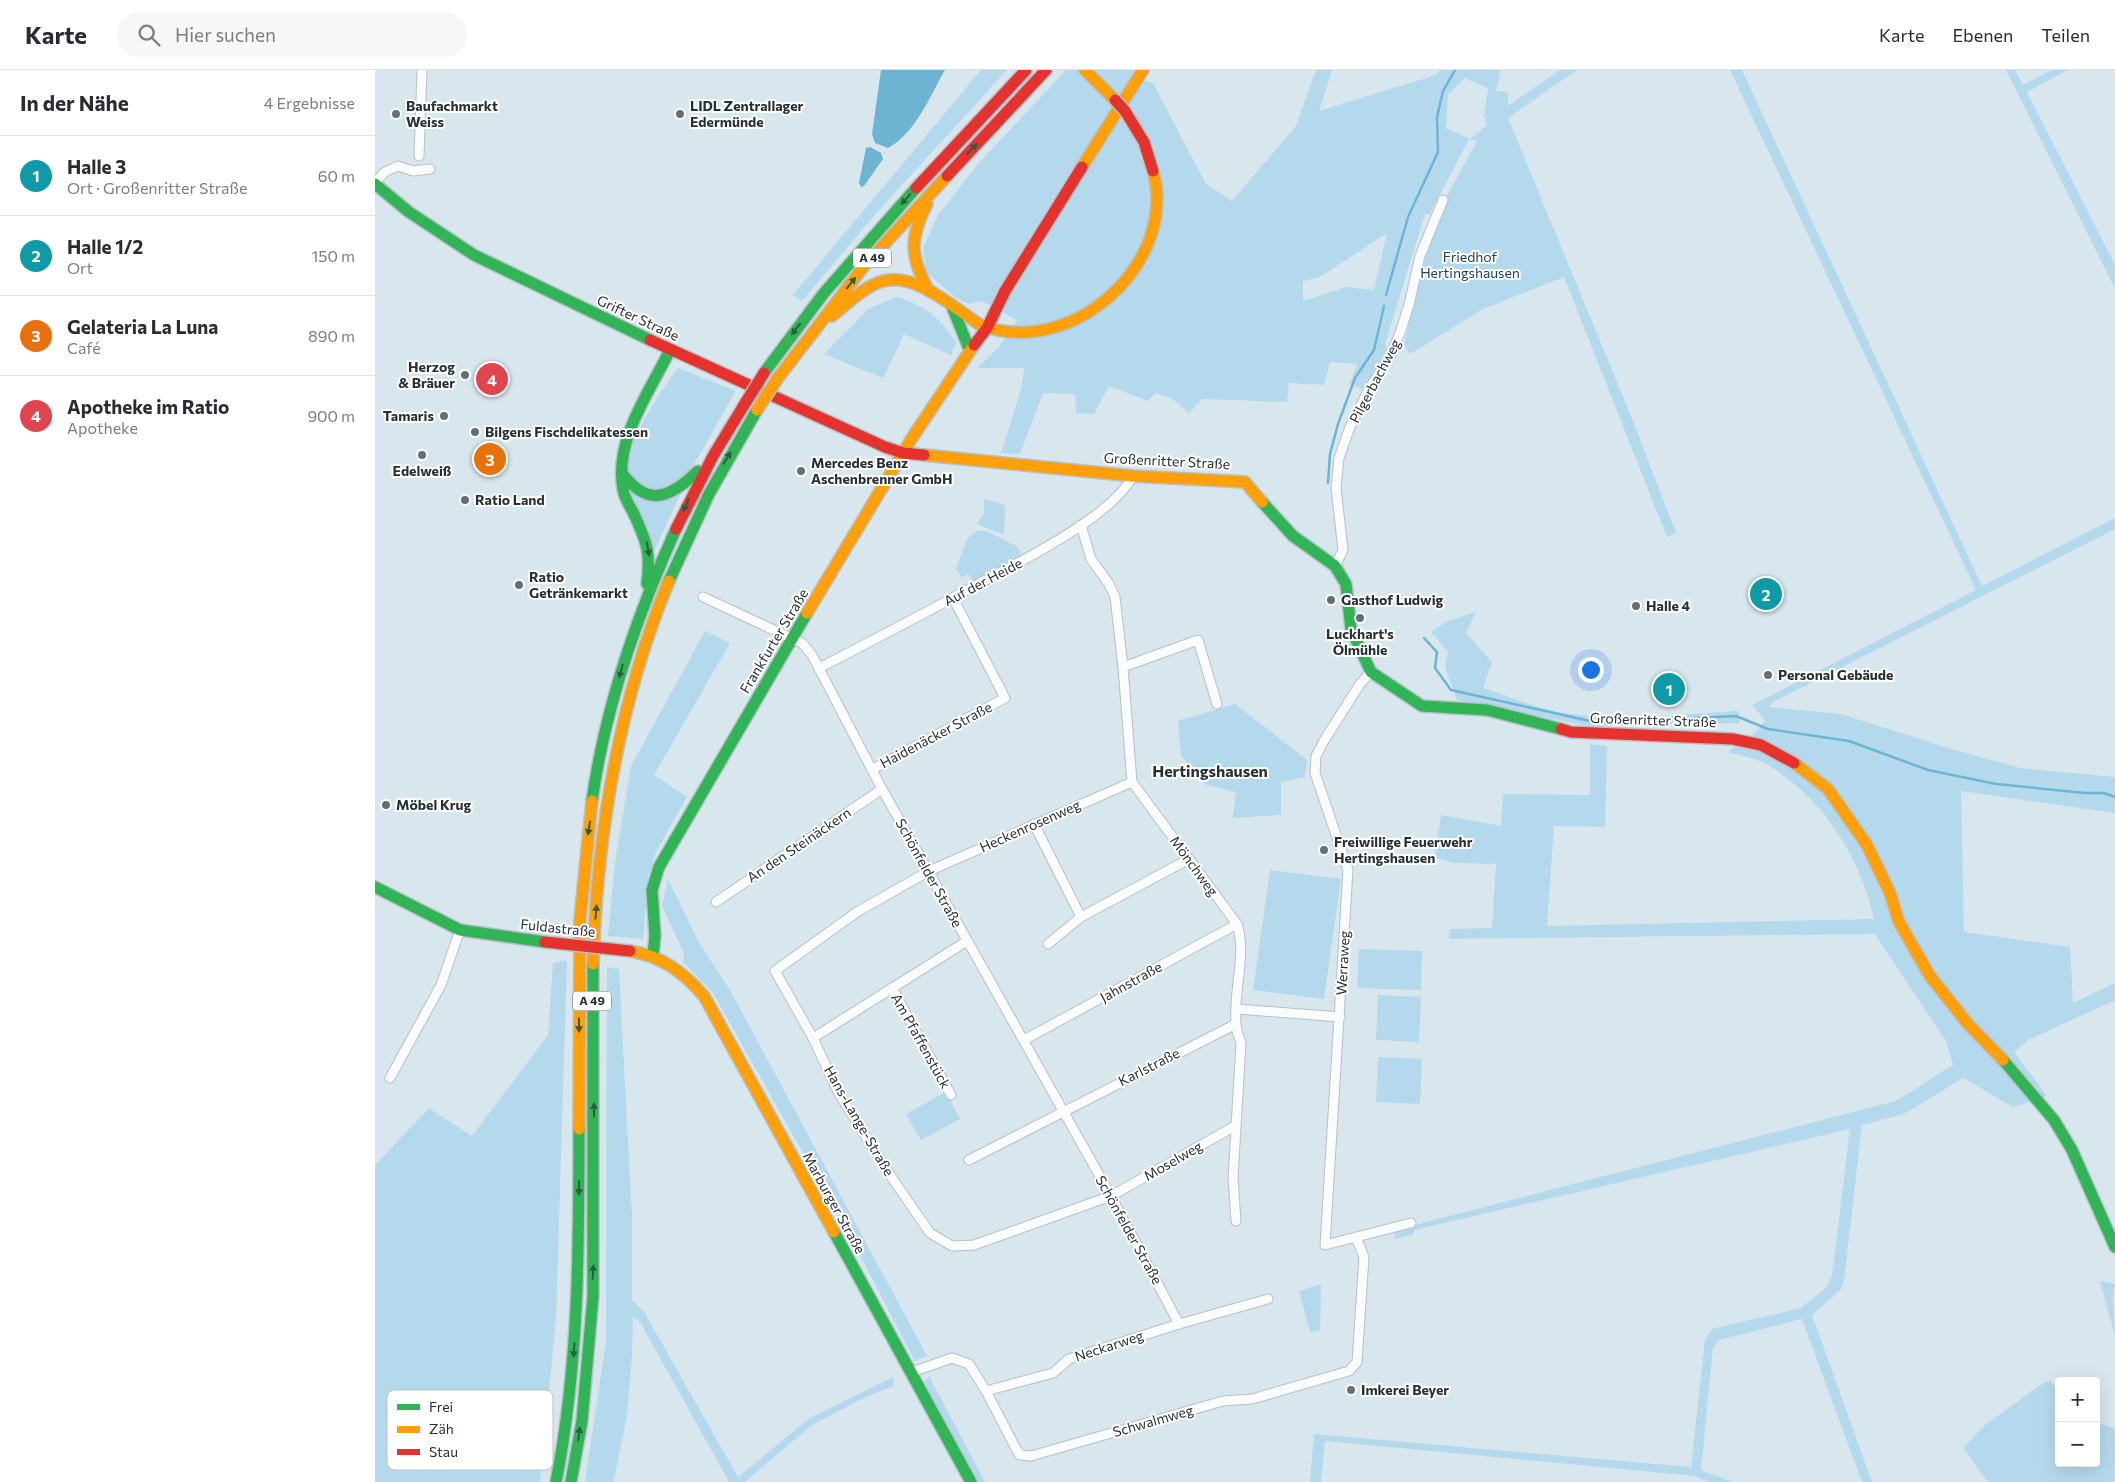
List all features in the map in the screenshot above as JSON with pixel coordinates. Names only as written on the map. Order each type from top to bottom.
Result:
[{"type":"main road","name":"A 49","points":[[556,1482],[573,1366],[579,1256],[579,986],[585,853],[596,780],[612,704],[637,625],[678,523],[717,446],[764,373],[855,256],[1026,70]]},
{"type":"main road","name":"A 49","points":[[571,1482],[588,1354],[594,1253],[592,986],[594,930],[601,850],[613,768],[632,688],[667,582],[721,469],[778,378],[809,335],[865,265],[1045,70]]},
{"type":"main road","points":[[809,335],[865,290],[883,280],[905,280],[929,291],[953,309],[983,326],[1002,331],[1029,332],[1069,322],[1089,313],[1109,299],[1134,272],[1150,238],[1156,212],[1156,186],[1148,151],[1138,130],[1125,111],[1085,70]]},
{"type":"main road","name":"Frankfurter Straße","points":[[653,955],[655,936],[652,890],[659,867],[903,453],[1143,70]]},
{"type":"main road","name":"Grifter Straße","points":[[375,183],[409,212],[474,255],[670,350],[873,443],[903,453]]},
{"type":"main road","points":[[929,291],[916,269],[912,246],[923,211],[939,185]]},
{"type":"main road","points":[[953,309],[967,351]]},
{"type":"main road","points":[[637,625],[648,579],[650,560],[646,540],[623,491],[620,470],[621,457],[627,439],[670,350]]},
{"type":"main road","points":[[620,470],[631,486],[642,493],[655,496],[667,495],[686,484],[717,446]]},
{"type":"main road","name":"Großenritter Straße","points":[[903,453],[1133,476],[1245,482],[1251,486],[1286,530],[1335,566],[1345,584],[1351,629],[1371,672],[1422,706],[1487,710],[1571,732],[1733,739],[1783,754],[1828,789],[1867,845],[1890,893],[1899,922],[1930,976],[1968,1024],[1996,1052],[2055,1120],[2072,1150],[2115,1247]]},
{"type":"main road","name":"Fuldastraße","points":[[375,887],[460,930],[545,942],[630,950],[653,955]]},
{"type":"main road","name":"Marburger Straße","points":[[653,955],[677,968],[704,996],[787,1151],[912,1372],[971,1482]]},
{"type":"street","points":[[419,156],[422,70]]},
{"type":"street","points":[[375,183],[385,172],[398,166],[413,171],[430,169]]},
{"type":"street","name":"Pilgerbachweg","points":[[1335,566],[1343,550],[1335,488],[1339,458],[1350,427],[1369,389],[1390,358],[1409,305],[1420,256],[1443,200]]},
{"type":"street","name":"Auf der Heide","points":[[819,668],[1029,557],[1081,525],[1118,497],[1133,476]]},
{"type":"street","points":[[1081,525],[1091,559],[1109,584],[1115,597],[1123,667],[1132,782]]},
{"type":"street","points":[[703,597],[794,639]]},
{"type":"street","name":"Haidenäcker Straße","points":[[873,769],[1005,698],[953,598]]},
{"type":"street","name":"Schönfelder Straße","points":[[794,639],[802,643],[819,668],[873,769],[881,789],[1111,1196],[1179,1324]]},
{"type":"street","points":[[1123,667],[1198,640],[1217,704]]},
{"type":"street","name":"Werraweg","points":[[1371,672],[1360,684],[1316,756],[1315,773],[1348,870],[1325,1244],[1411,1223]]},
{"type":"street","name":"Heckenrosenweg","points":[[929,871],[1132,782]]},
{"type":"street","name":"Mönchweg","points":[[1132,782],[1237,924],[1242,938],[1236,997],[1236,1024],[1241,1043],[1233,1178],[1236,1221]]},
{"type":"street","name":"An den Steinäckern","points":[[716,902],[881,789]]},
{"type":"street","points":[[1034,824],[1081,917]]},
{"type":"street","points":[[1048,944],[1081,917],[1189,859]]},
{"type":"street","name":"Hans-Lange-Straße","points":[[929,871],[857,912],[775,972],[813,1038],[838,1092],[890,1175],[930,1233],[939,1240],[953,1246],[974,1245],[1111,1196]]},
{"type":"street","name":"Jahnstraße","points":[[1023,1040],[1237,924]]},
{"type":"street","points":[[390,1078],[441,985],[460,930]]},
{"type":"street","name":"Am Pfaffenstück","points":[[813,1038],[967,941]]},
{"type":"street","name":"Am Pfaffenstück","points":[[892,988],[951,1094]]},
{"type":"street","points":[[1237,1009],[1340,1017]]},
{"type":"street","name":"Karlstraße","points":[[1063,1111],[1236,1024]]},
{"type":"street","points":[[969,1160],[1063,1111]]},
{"type":"street","name":"Moselweg","points":[[1111,1196],[1235,1126]]},
{"type":"street","name":"Schwalmweg","points":[[986,1391],[1020,1455],[1031,1456],[1223,1400],[1252,1399],[1349,1371],[1355,1367],[1364,1258],[1356,1237]]},
{"type":"street","name":"Neckarweg","points":[[986,1391],[1053,1374],[1069,1359],[1179,1324],[1268,1299]]},
{"type":"street","points":[[912,1372],[952,1358],[964,1361],[969,1364],[986,1391]]},
{"type":"green space","points":[[981,70],[1007,70],[879,210],[802,301],[793,295]]},
{"type":"green space","name":"Friedhof Hertingshausen","points":[[1066,70],[1134,70],[1130,78],[1153,83],[1206,184],[1232,201],[1296,126],[1316,70],[1332,70],[1319,111],[1436,75],[1440,70],[1501,70],[1496,91],[1508,92],[1508,106],[1560,70],[1577,70],[1508,118],[1631,416],[1676,533],[1667,537],[1564,277],[1483,309],[1410,354],[1404,345],[1424,261],[1444,201],[1477,141],[1469,139],[1430,214],[1425,214],[1385,344],[1388,351],[1363,389],[1350,384],[1357,364],[1330,362],[1324,385],[1289,383],[1287,402],[1202,399],[1189,413],[1173,399],[1156,393],[1148,401],[1109,386],[1094,414],[1076,413],[1075,394],[1043,393],[1020,454],[1001,453],[1021,390],[1024,368],[977,368],[998,348],[1017,320],[982,301],[969,304],[956,298],[926,272],[923,248],[938,215],[978,164]],"holes":[[[1465,78],[1488,88],[1484,116],[1487,125],[1470,139],[1446,128],[1448,95]],[[1387,233],[1374,290],[1346,287],[1303,301],[1303,281],[1320,277]]]},
{"type":"green space","points":[[1730,70],[1742,70],[1982,586],[2115,518],[2115,529],[1773,702],[1769,707],[1841,714],[1948,748],[2020,768],[2115,777],[2115,813],[1961,791],[1964,932],[2070,947],[2073,1003],[2115,983],[2115,1000],[2028,1040],[2014,1052],[2047,1096],[2013,1107],[1963,1078],[1904,1114],[1862,1125],[1844,1280],[1841,1289],[1812,1315],[1872,1482],[1862,1482],[1802,1319],[1719,1340],[1713,1348],[1701,1470],[1733,1482],[1709,1482],[1695,1476],[1325,1441],[1321,1482],[1310,1482],[1314,1434],[1691,1467],[1705,1340],[1712,1329],[1801,1308],[1827,1287],[1832,1275],[1850,1129],[1414,1230],[1413,1235],[1394,1239],[1395,1230],[1896,1101],[1953,1065],[1946,1041],[1875,934],[1449,939],[1450,929],[1492,928],[1496,864],[1455,863],[1435,858],[1441,815],[1501,826],[1503,794],[1590,795],[1590,744],[1607,746],[1605,827],[1554,826],[1547,926],[1874,919],[1868,896],[1849,852],[1822,812],[1788,779],[1768,765],[1728,752],[1756,732],[1765,720],[1752,705],[1976,590]]},
{"type":"green space","points":[[2006,70],[2015,70],[2023,85],[2052,70],[2068,70],[2027,92],[2115,265],[2115,289]]},
{"type":"green space","points":[[896,297],[923,308],[937,319],[956,342],[951,355],[904,334],[883,378],[824,354],[868,309]]},
{"type":"green space","points":[[678,368],[736,391],[698,457],[682,480],[667,490],[648,490],[633,480],[629,466],[632,449],[649,411]]},
{"type":"green space","points":[[626,491],[682,491],[653,554]]},
{"type":"green space","points":[[984,499],[1005,505],[1004,535],[977,524],[984,513]]},
{"type":"green space","points":[[977,531],[986,531],[1018,547],[1021,555],[973,581],[968,574],[962,578],[956,569],[967,539]]},
{"type":"green space","points":[[1476,612],[1466,633],[1492,662],[1483,688],[1540,707],[1581,715],[1649,717],[1738,711],[1740,723],[1589,726],[1457,700],[1445,667],[1448,651],[1431,632],[1448,621]]},
{"type":"green space","points":[[705,631],[730,643],[654,775],[687,797],[656,852],[648,877],[643,939],[608,936],[615,862],[631,766]]},
{"type":"green space","points":[[1235,704],[1307,760],[1305,777],[1281,782],[1281,815],[1233,818],[1236,792],[1206,785],[1181,756],[1178,721]]},
{"type":"green space","points":[[1270,870],[1341,879],[1324,999],[1253,990]]},
{"type":"green space","points":[[668,879],[698,941],[731,992],[927,1356],[915,1361],[851,1238],[713,993],[683,962],[684,954],[662,906]]},
{"type":"green space","points":[[1359,949],[1422,951],[1421,990],[1357,988]]},
{"type":"green space","points":[[567,960],[556,1319],[549,1390],[387,1390],[387,1470],[541,1470],[540,1482],[375,1482],[375,1165],[429,1108],[472,1136],[548,1035],[553,963]]},
{"type":"green space","points":[[607,967],[619,969],[632,1217],[632,1300],[644,1312],[738,1477],[810,1418],[893,1377],[894,1386],[866,1397],[812,1425],[745,1482],[729,1482],[640,1322],[633,1317],[627,1416],[613,1482],[585,1482],[606,1341]]},
{"type":"green space","points":[[1378,995],[1421,997],[1419,1042],[1376,1040]]},
{"type":"green space","points":[[1378,1057],[1422,1059],[1420,1104],[1376,1102]]},
{"type":"green space","points":[[946,1092],[960,1119],[921,1140],[906,1114]]},
{"type":"green space","points":[[2100,1281],[2115,1284],[2113,1302],[2115,1336]]},
{"type":"green space","points":[[1321,1284],[1320,1330],[1310,1332],[1299,1291]]},
{"type":"green space","points":[[929,1376],[985,1482],[976,1482],[924,1382]]},
{"type":"green space","points":[[2050,1381],[2055,1387],[2055,1467],[2100,1467],[2100,1423],[2115,1429],[2115,1482],[1988,1482],[1963,1448],[1985,1425],[2043,1383]]},
{"type":"water","points":[[881,70],[945,70],[914,124],[898,142],[888,148],[875,143],[872,134]]},
{"type":"water","points":[[870,147],[881,153],[883,159],[864,186],[861,187],[859,183],[866,148]]},
{"type":"waterway","points":[[1386,295],[1408,217],[1438,152],[1437,117],[1443,91],[1455,70]]},
{"type":"waterway","points":[[1328,483],[1330,454],[1338,424],[1355,378],[1374,350],[1384,306]]},
{"type":"waterway","points":[[1424,638],[1437,652],[1435,668],[1451,690],[1599,723],[1736,716],[1768,729],[1849,741],[1928,770],[1996,784],[2085,793],[2104,793],[2115,797]]},
{"type":"traffic: fast","points":[[375,184],[409,212],[474,255],[650,340]]},
{"type":"traffic: fast","points":[[764,373],[824,293],[916,188]]},
{"type":"traffic: fast","points":[[953,309],[968,346]]},
{"type":"traffic: fast","points":[[647,584],[647,548],[625,496],[622,471],[628,435],[635,417],[670,350]]},
{"type":"traffic: fast","points":[[669,581],[709,494],[757,410]]},
{"type":"traffic: fast","points":[[622,473],[641,491],[650,495],[659,495],[669,493],[678,488],[698,471]]},
{"type":"traffic: fast","points":[[1262,502],[1293,536],[1335,566],[1346,584],[1351,629],[1371,672],[1422,706],[1487,710],[1561,729]]},
{"type":"traffic: fast","points":[[592,801],[605,731],[624,662],[648,595],[676,529]]},
{"type":"traffic: fast","points":[[653,955],[655,936],[652,890],[659,867],[807,613]]},
{"type":"traffic: fast","points":[[375,887],[460,930],[545,942]]},
{"type":"traffic: fast","points":[[571,1482],[582,1421],[593,1297],[593,964]]},
{"type":"traffic: fast","points":[[2003,1060],[2054,1120],[2072,1150],[2115,1247]]},
{"type":"traffic: fast","points":[[556,1482],[564,1438],[576,1306],[579,1218],[579,1129]]},
{"type":"traffic: fast","points":[[834,1232],[971,1482]]},
{"type":"traffic: slow","points":[[1085,70],[1115,100]]},
{"type":"traffic: slow","points":[[1082,167],[1143,70]]},
{"type":"traffic: slow","points":[[981,325],[1015,332],[1049,329],[1081,316],[1110,296],[1133,270],[1150,239],[1157,206],[1153,171]]},
{"type":"traffic: slow","points":[[778,378],[865,265],[947,176]]},
{"type":"traffic: slow","points":[[927,204],[917,227],[914,248],[918,268],[929,291]]},
{"type":"traffic: slow","points":[[832,316],[869,287],[889,280],[916,284],[943,299],[979,324]]},
{"type":"traffic: slow","points":[[807,613],[912,438],[974,345]]},
{"type":"traffic: slow","points":[[757,410],[778,378]]},
{"type":"traffic: slow","points":[[924,455],[1133,476],[1245,482],[1262,502]]},
{"type":"traffic: slow","points":[[593,964],[599,866],[613,769],[636,674],[651,627],[669,581]]},
{"type":"traffic: slow","points":[[1794,763],[1828,789],[1867,845],[1890,893],[1899,922],[1930,976],[1968,1024],[2003,1060]]},
{"type":"traffic: slow","points":[[579,1129],[580,919],[592,801]]},
{"type":"traffic: slow","points":[[630,951],[642,953],[671,966],[704,996],[834,1232]]},
{"type":"traffic: jam","points":[[916,188],[1026,70]]},
{"type":"traffic: jam","points":[[947,176],[1046,70]]},
{"type":"traffic: jam","points":[[1115,100],[1125,111]]},
{"type":"traffic: jam","points":[[1125,111],[1144,142],[1153,171]]},
{"type":"traffic: jam","points":[[974,345],[987,328],[1005,291],[1082,167]]},
{"type":"traffic: jam","points":[[650,340],[885,447],[903,453],[924,455]]},
{"type":"traffic: jam","points":[[744,405],[764,373]]},
{"type":"traffic: jam","points":[[676,529],[713,456],[744,405]]},
{"type":"traffic: jam","points":[[1561,729],[1571,732],[1733,739],[1761,745],[1794,763]]},
{"type":"traffic: jam","points":[[545,942],[630,951]]},
{"type":"place","name":"Baufachmarkt Weiss","points":[[396,114]]},
{"type":"place","name":"LIDL Zentrallager Edermünde","points":[[680,114]]},
{"type":"place","name":"Herzog & Bräuer","points":[[465,375]]},
{"type":"place","name":"Apotheke im Ratio","points":[[492,379]]},
{"type":"place","name":"Tamaris","points":[[444,416]]},
{"type":"place","name":"Bilgens Fischdelikatessen","points":[[475,432]]},
{"type":"place","name":"Edelweiß","points":[[422,455]]},
{"type":"place","name":"Gelateria La Luna","points":[[490,459]]},
{"type":"place","name":"Mercedes Benz Aschenbrenner GmbH","points":[[801,471]]},
{"type":"place","name":"Ratio Land","points":[[465,500]]},
{"type":"place","name":"Ratio Getränkemarkt","points":[[519,585]]},
{"type":"place","name":"Halle 1/2","points":[[1766,594]]},
{"type":"place","name":"Gasthof Ludwig","points":[[1331,600]]},
{"type":"place","name":"Halle 4","points":[[1636,606]]},
{"type":"place","name":"Luckhart's Ölmühle","points":[[1360,618]]},
{"type":"place","name":"Personal Gebäude","points":[[1768,675]]},
{"type":"place","name":"Halle 3","points":[[1669,689]]},
{"type":"place","name":"Möbel Krug","points":[[386,805]]},
{"type":"place","name":"Freiwillige Feuerwehr Hertingshausen","points":[[1324,850]]},
{"type":"place","name":"Imkerei Beyer","points":[[1351,1390]]},
{"type":"district","name":"Hertingshausen","points":[[1210,771]]}]
